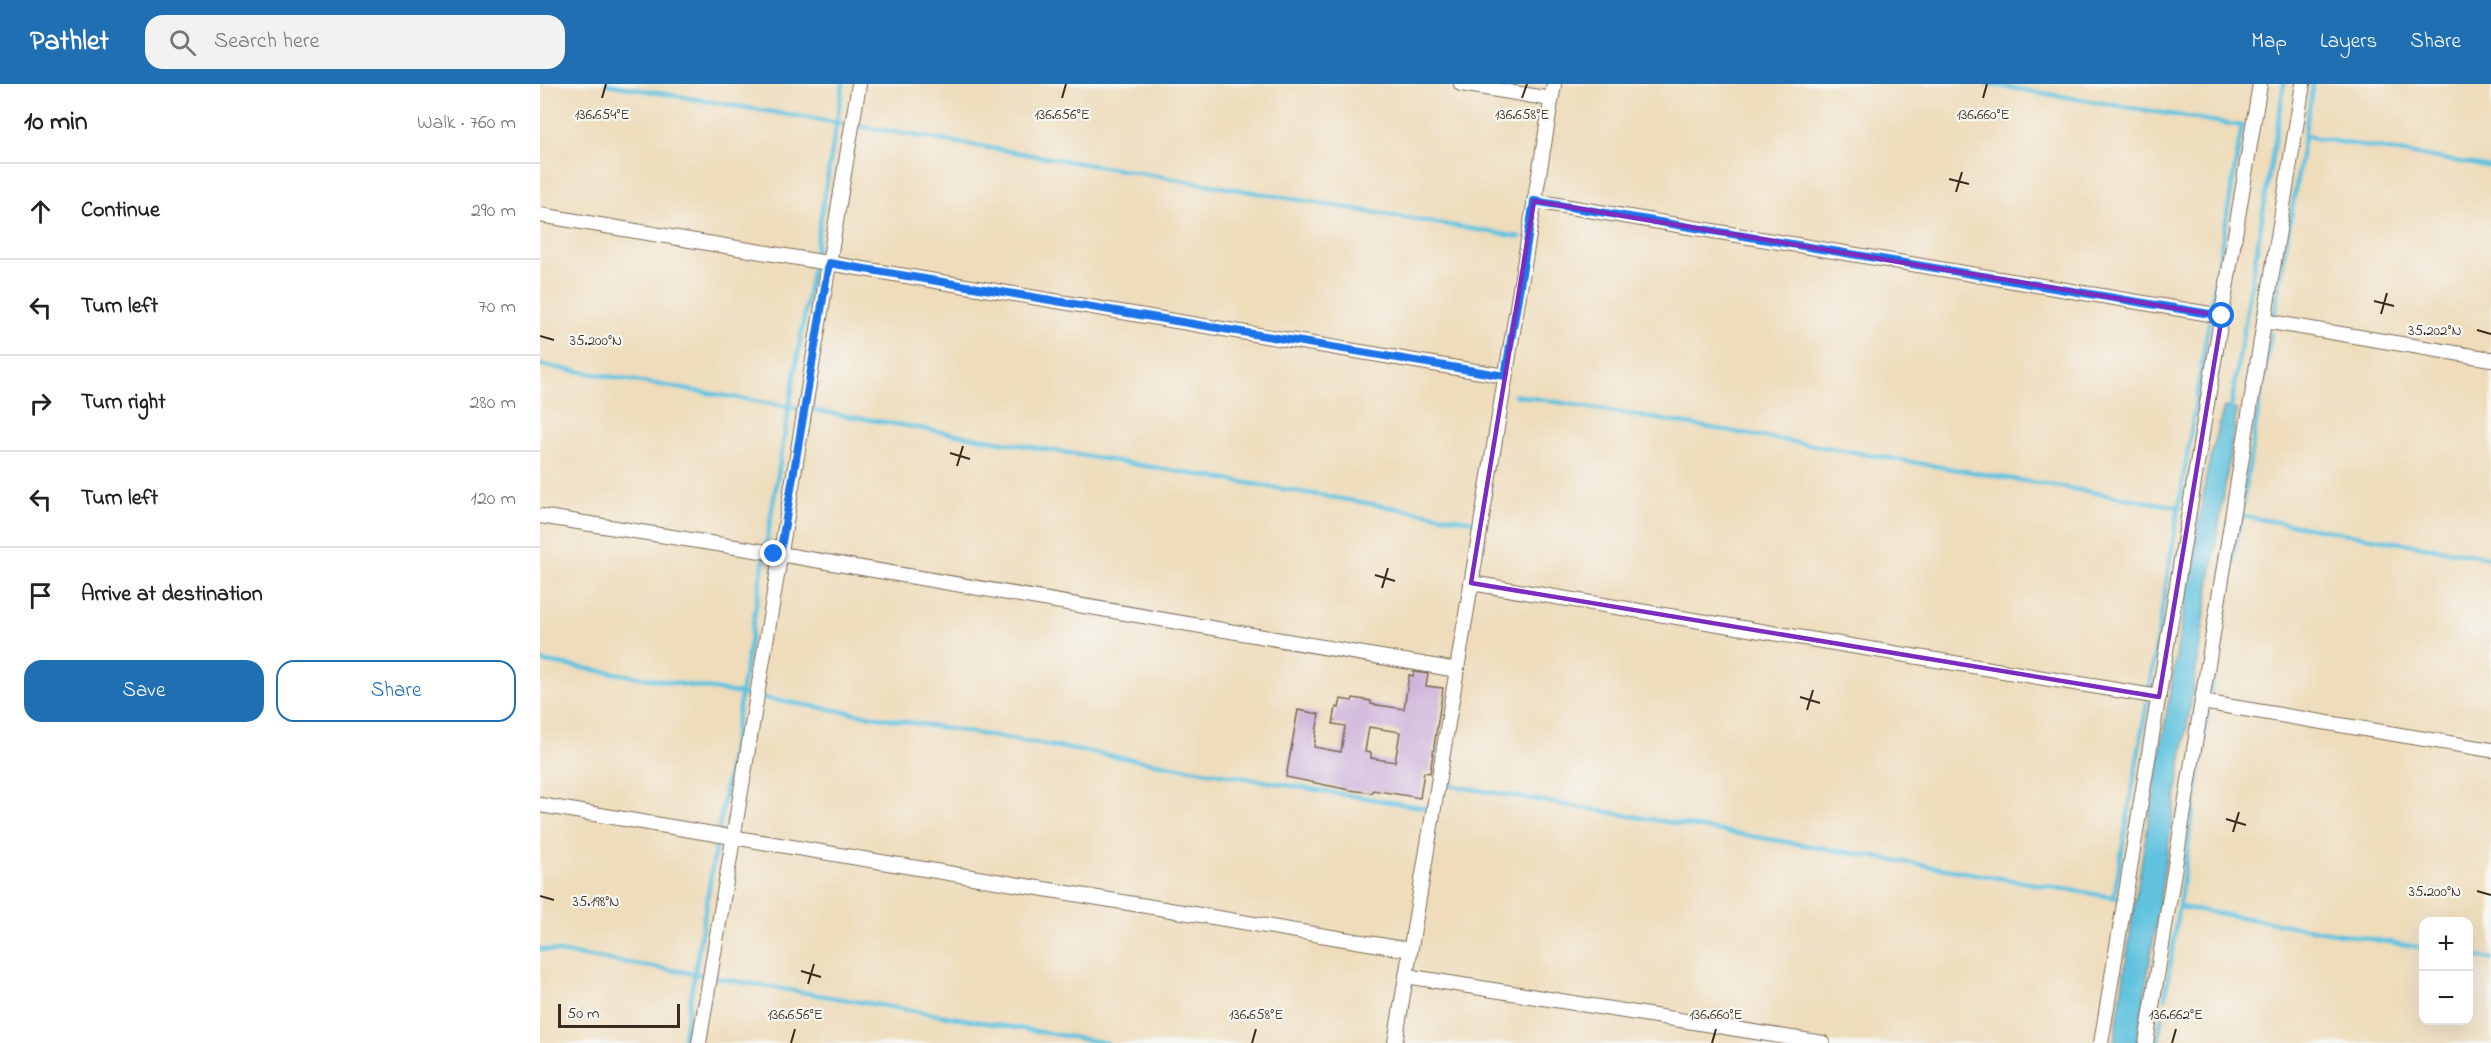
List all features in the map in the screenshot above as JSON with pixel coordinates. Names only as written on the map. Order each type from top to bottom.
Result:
[{"type":"street","points":[[699,1043],[730,837],[825,262],[859,84]]},
{"type":"street","points":[[1461,84],[1551,99]]},
{"type":"street","points":[[1395,1043],[1554,84]]},
{"type":"street","points":[[2101,1043],[2260,84]]},
{"type":"street","points":[[2146,1043],[2303,84]]},
{"type":"street","points":[[1534,201],[2222,316]]},
{"type":"street","points":[[540,215],[1505,376]]},
{"type":"street","points":[[2264,321],[2491,359]]},
{"type":"street","points":[[540,516],[1457,670]]},
{"type":"street","points":[[1471,584],[2159,697]]},
{"type":"street","points":[[2202,702],[2491,750]]},
{"type":"street","points":[[540,805],[1410,950]]},
{"type":"street","points":[[1406,976],[1822,1043]]},
{"type":"highlighted area","points":[[1534,201],[2222,316],[2159,697],[1471,583]]},
{"type":"water","points":[[2224,407],[2237,410],[2137,1043],[2114,1043],[2135,901],[2207,472]]},
{"type":"building","points":[[1414,672],[1428,674],[1426,686],[1443,688],[1430,773],[1424,772],[1420,798],[1373,790],[1372,793],[1350,790],[1286,777],[1298,710],[1319,714],[1314,747],[1341,752],[1345,726],[1333,724],[1336,707],[1339,708],[1341,699],[1352,701],[1353,698],[1371,701],[1371,704],[1404,709],[1409,675],[1413,676]],"holes":[[[1369,727],[1400,732],[1395,762],[1371,758],[1371,753],[1365,752]]]},
{"type":"waterway","points":[[606,84],[844,124]]},
{"type":"waterway","points":[[683,1043],[843,84]]},
{"type":"waterway","points":[[1987,84],[2242,126],[2211,309]]},
{"type":"waterway","points":[[2230,413],[2284,84]]},
{"type":"waterway","points":[[2274,317],[2313,84]]},
{"type":"waterway","points":[[859,126],[1520,237]]},
{"type":"waterway","points":[[2304,136],[2491,167]]},
{"type":"waterway","points":[[2149,689],[2209,321]]},
{"type":"waterway","points":[[2210,697],[2271,334]]},
{"type":"waterway","points":[[540,365],[797,408]]},
{"type":"waterway","points":[[1515,395],[2179,507]]},
{"type":"waterway","points":[[812,410],[1473,521]]},
{"type":"waterway","points":[[2241,516],[2491,558]]},
{"type":"waterway","points":[[540,661],[749,695]]},
{"type":"waterway","points":[[763,698],[1426,808]]},
{"type":"waterway","points":[[2114,897],[2147,702]]},
{"type":"waterway","points":[[2165,998],[2208,713]]},
{"type":"waterway","points":[[1448,785],[2118,898]]},
{"type":"waterway","points":[[2180,907],[2419,947]]},
{"type":"waterway","points":[[540,949],[703,975]]},
{"type":"waterway","points":[[2473,956],[2491,959]]},
{"type":"waterway","points":[[717,978],[1107,1043]]},
{"type":"waterway","points":[[2158,1043],[2163,1007]]},
{"type":"route","points":[[774,554],[780,554],[829,263],[1505,376],[1534,201],[2222,316]]}]
